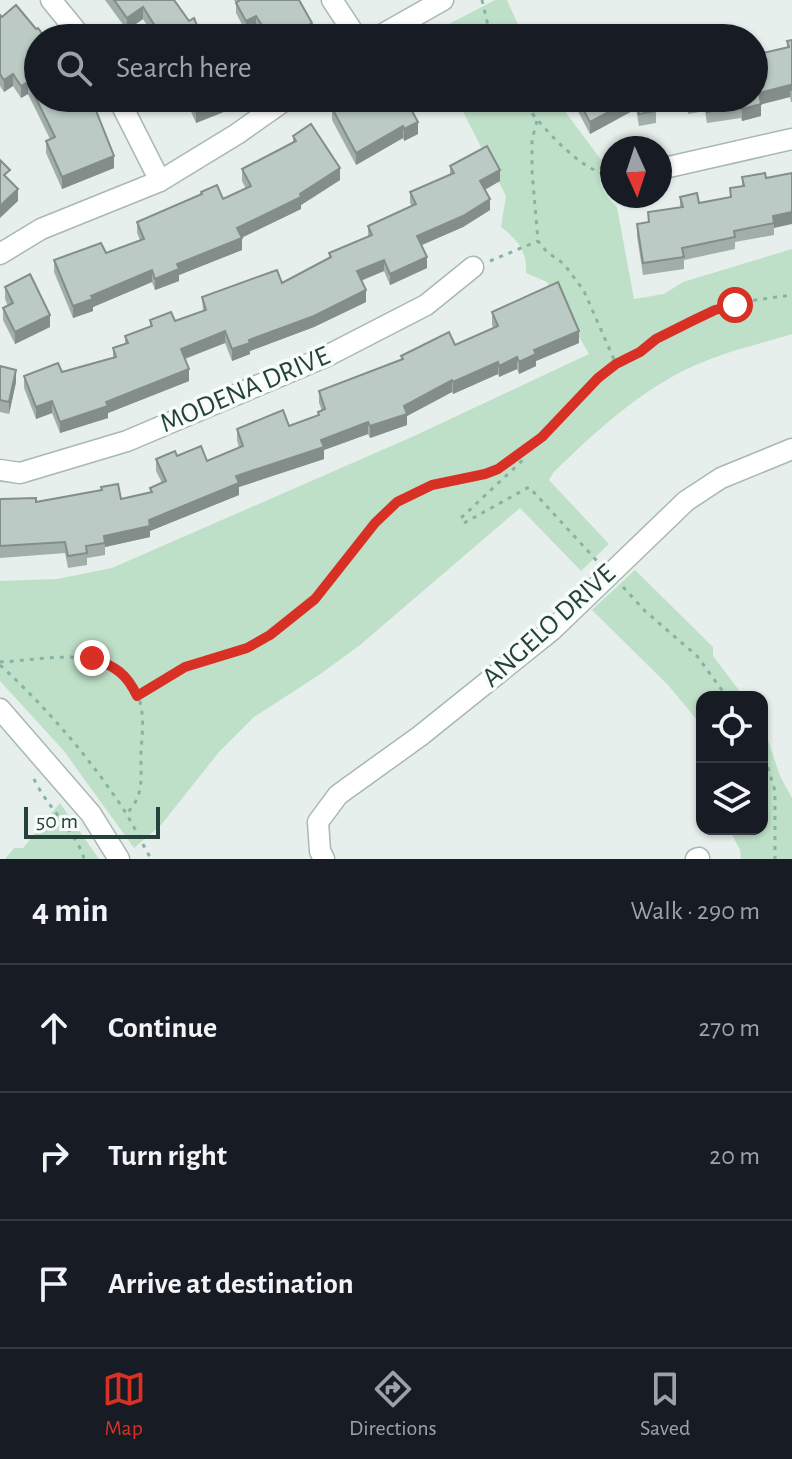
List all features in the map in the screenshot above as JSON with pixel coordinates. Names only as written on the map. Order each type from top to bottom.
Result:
[{"type":"street","points":[[51,0],[71,24]]},
{"type":"street","points":[[332,0],[348,24]]},
{"type":"street","points":[[401,24],[443,0]]},
{"type":"street","points":[[125,112],[160,181]]},
{"type":"street","points":[[0,254],[41,229],[160,181],[268,112]]},
{"type":"street","points":[[672,166],[792,139]]},
{"type":"street","name":"MODENA DRIVE","points":[[0,470],[20,473],[127,441],[312,363],[426,305],[473,267]]},
{"type":"street","name":"ANGELO DRIVE","points":[[324,859],[320,851],[318,822],[338,795],[420,736],[552,630],[686,501],[721,478],[792,449]]},
{"type":"street","points":[[0,709],[91,814],[119,859]]},
{"type":"path","points":[[482,0],[488,24]]},
{"type":"path","points":[[530,112],[600,174]]},
{"type":"path","points":[[537,121],[532,140],[532,171],[538,241],[564,264],[584,291],[616,364]]},
{"type":"path","points":[[473,267],[538,241]]},
{"type":"path","points":[[137,696],[185,667],[247,648],[294,618],[315,599],[375,523],[397,502],[432,485],[485,474],[521,453],[542,437],[598,378],[656,339],[715,310],[792,295]]},
{"type":"path","points":[[521,453],[525,458],[461,518],[464,523],[529,487],[645,611],[697,656],[723,691]]},
{"type":"path","points":[[0,664],[82,656],[112,664],[122,671],[137,696],[142,717],[141,793],[126,814]]},
{"type":"path","points":[[0,664],[65,733],[126,814],[151,859]]},
{"type":"path","points":[[767,763],[775,791],[775,859]]},
{"type":"path","points":[[27,767],[40,792],[79,845],[84,859]]},
{"type":"green space","points":[[495,0],[507,0],[518,24],[449,24]]},
{"type":"green space","points":[[463,112],[565,112],[600,158],[600,208],[617,208],[634,299],[664,294],[683,282],[792,249],[792,334],[718,356],[665,381],[625,408],[553,473],[549,480],[609,544],[581,571],[520,508],[360,645],[254,717],[219,752],[161,825],[134,848],[64,751],[0,681],[0,581],[57,579],[112,568],[414,436],[589,354],[547,282],[526,273],[520,247],[501,227],[506,196]]},
{"type":"green space","points":[[635,570],[713,647],[713,656],[739,691],[696,691],[696,719],[668,685],[592,610]]},
{"type":"green space","points":[[768,740],[780,776],[792,798],[792,859],[741,859],[732,835],[768,835]]},
{"type":"green space","points":[[60,803],[99,859],[5,859],[14,848],[23,848]]},
{"type":"building","points":[[114,0],[174,0],[189,21],[194,18],[196,24],[154,24],[143,7],[127,18]]},
{"type":"building","points":[[240,0],[299,0],[312,23],[261,24],[256,16],[246,21],[236,3]]},
{"type":"building","points":[[16,5],[32,24],[24,24],[24,84],[21,86],[13,74],[4,80],[0,74],[0,15],[2,17]]},
{"type":"building","points":[[792,40],[792,90],[790,85],[768,91],[768,52],[789,47],[787,41]]},
{"type":"building","points":[[43,112],[97,112],[114,156],[62,177],[46,141],[55,137]]},
{"type":"building","points":[[334,112],[413,112],[418,122],[404,129],[403,126],[356,153]]},
{"type":"building","points":[[585,112],[609,112],[590,122]]},
{"type":"building","points":[[311,124],[340,168],[300,194],[301,197],[237,228],[242,238],[177,264],[179,269],[155,279],[152,270],[73,306],[54,260],[101,243],[106,253],[144,239],[137,222],[217,185],[223,199],[251,186],[242,169],[296,141],[293,136]]},
{"type":"building","points":[[487,146],[500,170],[480,181],[490,199],[463,216],[417,236],[427,257],[390,274],[384,260],[357,271],[366,290],[314,316],[249,340],[250,343],[232,349],[225,331],[181,349],[189,369],[106,402],[108,406],[60,422],[52,401],[36,407],[24,376],[58,363],[62,372],[116,357],[113,348],[128,343],[125,336],[152,326],[150,320],[171,312],[175,321],[206,310],[202,297],[277,270],[282,283],[331,257],[329,253],[372,235],[368,226],[416,204],[410,192],[454,173],[450,166]]},
{"type":"building","points":[[0,160],[10,170],[4,175],[18,189],[0,206]]},
{"type":"building","points":[[765,173],[766,178],[792,173],[792,212],[773,216],[774,223],[734,231],[735,237],[682,248],[684,257],[643,263],[637,224],[649,222],[648,212],[683,207],[680,197],[697,193],[699,203],[731,197],[730,188],[744,186],[742,177]]},
{"type":"building","points":[[30,274],[50,315],[15,332],[3,308],[13,303],[5,287]]},
{"type":"building","points":[[558,282],[579,331],[534,350],[536,354],[519,362],[517,357],[499,366],[498,362],[452,380],[404,406],[407,414],[370,426],[368,422],[321,440],[324,447],[236,476],[239,483],[149,520],[150,526],[104,536],[105,543],[86,546],[87,553],[68,556],[65,542],[0,546],[0,499],[36,498],[36,502],[102,490],[101,487],[118,484],[121,499],[152,492],[150,488],[166,481],[156,459],[175,451],[177,456],[201,446],[207,461],[243,446],[237,429],[283,410],[289,426],[319,415],[318,412],[325,409],[319,391],[403,359],[401,356],[449,332],[455,345],[498,326],[492,312]]},
{"type":"building","points":[[0,366],[16,370],[9,402],[0,400]]},
{"type":"route","points":[[92,658],[112,664],[122,671],[137,696],[185,667],[247,648],[294,618],[315,599],[375,523],[397,502],[432,485],[498,469],[542,437],[598,378],[616,364],[694,320],[735,305]]}]
